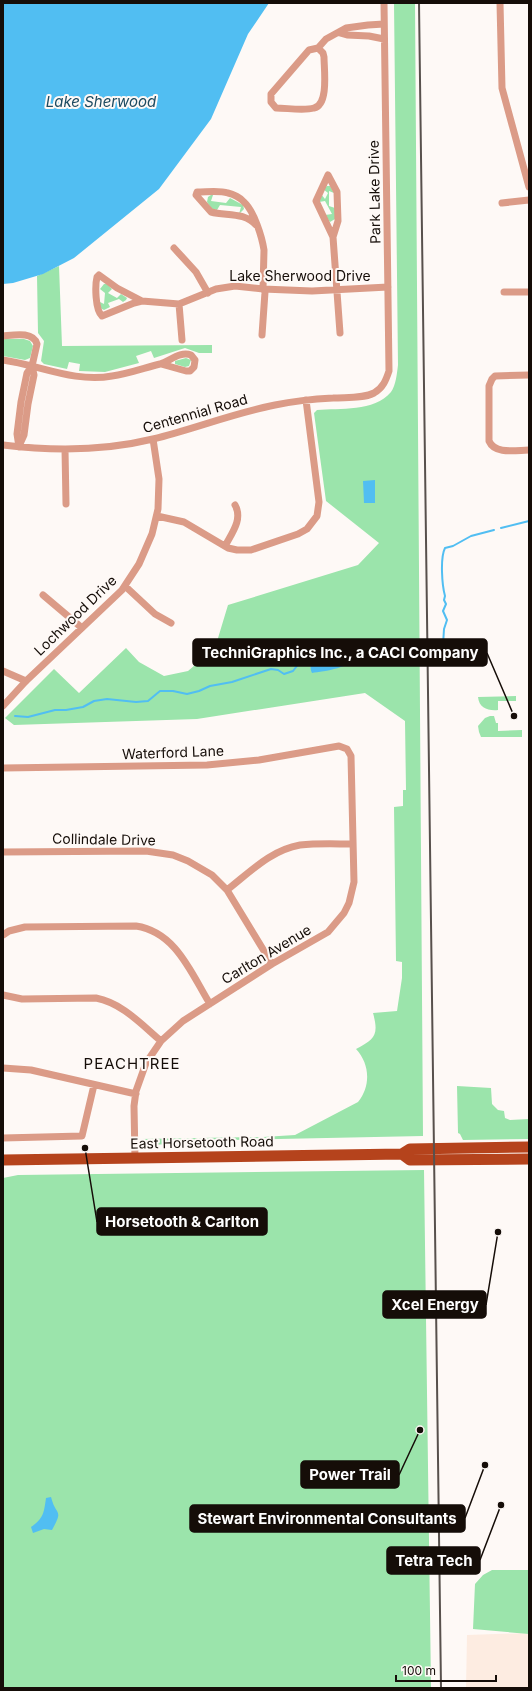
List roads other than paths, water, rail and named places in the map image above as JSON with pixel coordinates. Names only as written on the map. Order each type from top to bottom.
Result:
[{"type":"main road","name":"East Horsetooth Road","points":[[3,1160],[402,1154],[410,1149],[529,1147]]},
{"type":"main road","name":"East Horsetooth Road","points":[[402,1154],[410,1160],[529,1159]]},
{"type":"street","name":"Park Lake Drive","points":[[384,3],[389,371],[386,379]]},
{"type":"street","points":[[500,3],[502,88],[529,187]]},
{"type":"street","points":[[318,48],[324,56],[324,97],[321,103],[314,108],[276,108],[272,105],[270,98],[272,90],[309,50],[318,48],[326,39],[340,33],[346,28],[384,24]]},
{"type":"street","points":[[340,33],[347,36],[369,36],[384,39]]},
{"type":"street","points":[[333,238],[316,201],[326,175],[337,192],[338,221],[333,238],[340,332]]},
{"type":"street","points":[[256,224],[251,219],[245,217],[210,212],[196,195],[197,192],[228,192],[243,200],[251,211],[256,224],[264,250],[265,292],[262,334]]},
{"type":"street","points":[[502,203],[529,200]]},
{"type":"street","points":[[174,248],[196,272],[208,293]]},
{"type":"street","name":"Lake Sherwood Drive","points":[[142,301],[117,288],[100,275],[97,277],[97,301],[99,314],[102,316],[142,301],[180,304],[225,287],[235,286],[312,291],[388,287]]},
{"type":"street","points":[[504,292],[529,292]]},
{"type":"street","points":[[180,304],[182,340]]},
{"type":"street","points":[[3,336],[18,335],[34,338],[38,344],[32,366],[34,375],[24,435],[19,447]]},
{"type":"street","points":[[3,360],[74,376],[92,378],[110,377],[161,364]]},
{"type":"street","points":[[529,375],[498,376],[492,379],[489,386],[489,441],[491,445],[499,450],[529,450]]},
{"type":"street","name":"Centennial Road","points":[[3,445],[38,449],[65,449],[109,446],[153,439],[252,410],[306,400],[369,395],[380,388],[386,379]]},
{"type":"street","points":[[157,516],[184,522],[225,546],[237,550],[251,550],[298,534],[307,529],[314,520],[319,502],[306,400]]},
{"type":"street","name":"Lochwood Drive","points":[[3,706],[26,681],[125,586],[146,550],[157,516],[160,479],[153,439]]},
{"type":"street","points":[[65,449],[66,504]]},
{"type":"street","points":[[225,546],[238,520],[239,514],[235,505]]},
{"type":"street","points":[[125,586],[155,614],[171,623]]},
{"type":"street","points":[[43,595],[82,628]]},
{"type":"street","points":[[3,671],[26,681]]},
{"type":"street","name":"Waterford Lane","points":[[3,768],[207,765],[259,760],[339,746],[343,747]]},
{"type":"street","name":"Carlton Avenue","points":[[135,1158],[134,1106],[136,1094],[146,1063],[161,1041],[183,1021],[272,964],[328,932],[344,913],[349,902],[354,882],[352,756],[347,749],[343,747]]},
{"type":"street","points":[[227,890],[263,861],[288,848],[308,844],[353,844]]},
{"type":"street","name":"Collindale Drive","points":[[3,852],[146,851],[173,855],[200,867],[212,875],[227,890],[272,964]]},
{"type":"street","points":[[3,935],[25,927],[136,926],[153,930],[174,946],[210,1004]]},
{"type":"street","points":[[3,995],[18,999],[96,998],[106,1000],[119,1006],[161,1041]]},
{"type":"street","points":[[3,1068],[31,1070],[136,1094]]},
{"type":"street","points":[[3,1138],[82,1136],[94,1085]]},
{"type":"water","name":"Lake Sherwood","points":[[3,3],[269,3],[248,34],[211,119],[159,189],[74,258],[43,274],[13,283],[3,284]]},
{"type":"water","points":[[375,480],[375,503],[364,503],[363,481]]},
{"type":"water","points":[[347,643],[353,651],[354,657],[350,662],[336,669],[312,673],[311,656],[316,652]]},
{"type":"water","points":[[51,1497],[58,1513],[56,1523],[52,1530],[44,1529],[33,1533],[31,1527],[41,1518],[45,1507],[46,1498]]},
{"type":"waterway","points":[[501,528],[529,521]]},
{"type":"waterway","points":[[436,652],[443,645],[444,629],[447,620],[443,611],[446,604],[444,600],[445,596],[442,572],[443,552],[445,548],[453,546],[471,536],[494,530]]},
{"type":"waterway","points":[[353,650],[372,651]]},
{"type":"waterway","points":[[15,716],[28,717],[55,710],[83,707],[94,701],[107,699],[136,702],[148,701],[160,691],[173,691],[187,694],[210,686],[232,682],[271,669],[278,670],[284,674],[293,671],[300,662],[311,663]]},
{"type":"railway","points":[[419,3],[441,1688]]},
{"type":"place","name":"TechniGraphics Inc., a CACI Company","points":[[514,716]]},
{"type":"place","name":"Horsetooth & Carlton","points":[[85,1148]]},
{"type":"place","name":"Xcel Energy","points":[[498,1232]]},
{"type":"place","name":"Power Trail","points":[[420,1430]]},
{"type":"place","name":"Stewart Environmental Consultants","points":[[485,1465]]},
{"type":"place","name":"Tetra Tech","points":[[501,1505]]},
{"type":"district","name":"PEACHTREE","points":[[132,1063]]}]
